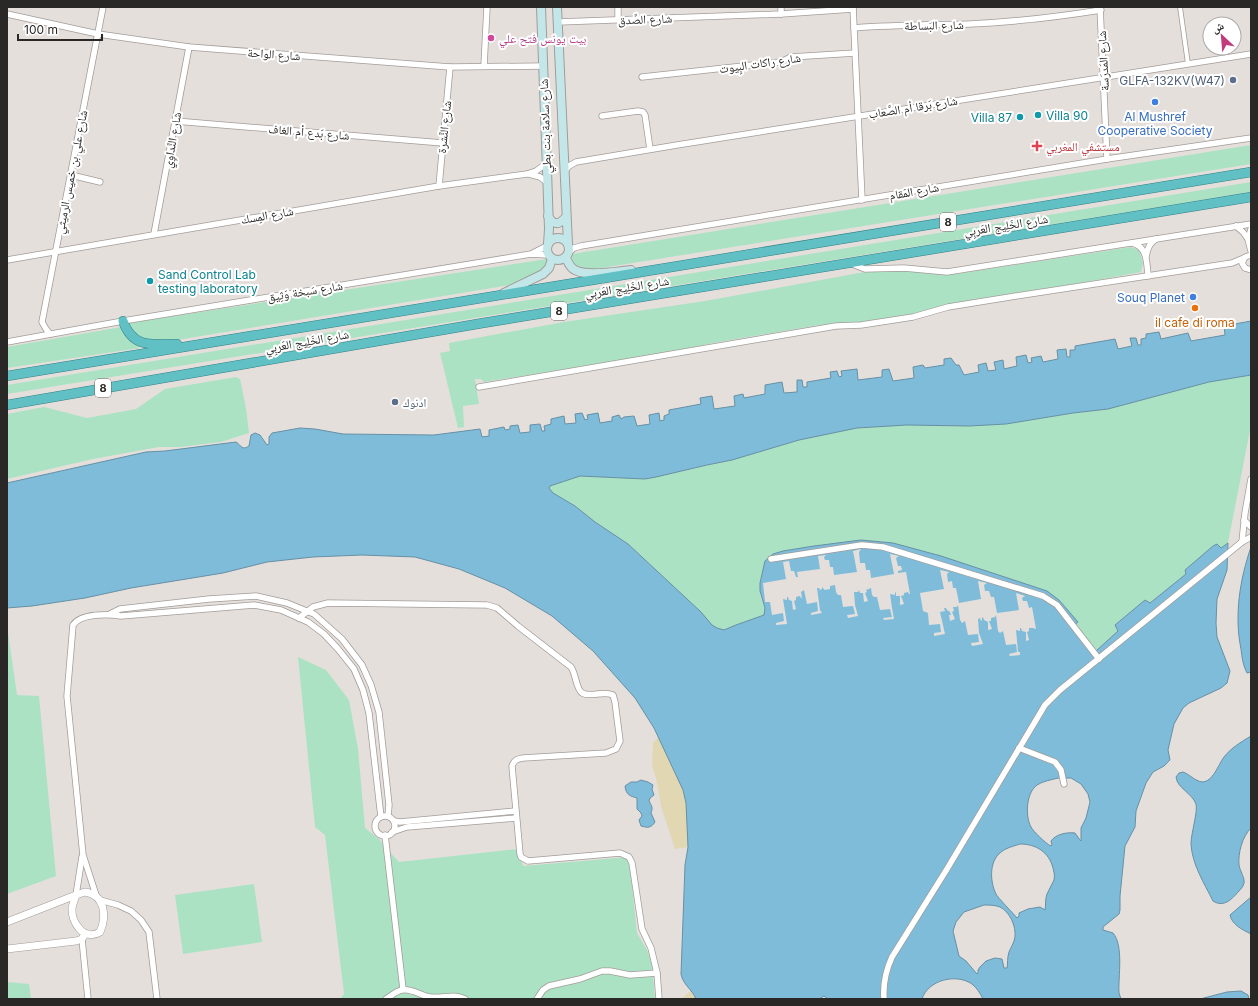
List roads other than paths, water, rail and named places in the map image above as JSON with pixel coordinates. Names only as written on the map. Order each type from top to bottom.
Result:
[{"type":"highway","name":"شارع الخَلِيج العَربِي","points":[[7,376],[1251,172]]},
{"type":"highway","name":"شارع الخَلِيج العَربِي","points":[[7,405],[483,323],[1251,197]]},
{"type":"highway","points":[[123,321],[126,330],[132,338],[143,344],[202,344]]},
{"type":"main road","name":"شارع سلامة بنت بطي","points":[[541,7],[548,183],[547,245]]},
{"type":"main road","name":"شارع سلامة بنت بطي","points":[[557,7],[567,250]]},
{"type":"main road","points":[[548,216],[555,224],[560,223],[566,217]]},
{"type":"main road","points":[[567,250],[561,260],[556,261],[550,257],[547,251],[547,245],[552,240],[558,238],[563,240],[567,250],[572,268],[579,272],[591,273],[632,270],[644,272]]},
{"type":"main road","points":[[499,296],[542,274],[549,268],[550,257]]},
{"type":"street","name":"شارع علي بن خميس الرميثي","points":[[50,334],[42,322],[103,7]]},
{"type":"street","points":[[484,66],[487,7]]},
{"type":"street","points":[[618,7],[618,20]]},
{"type":"street","points":[[780,7],[781,14]]},
{"type":"street","points":[[1180,7],[1188,64]]},
{"type":"street","points":[[853,8],[862,200]]},
{"type":"street","name":"شارع الصِّدق","points":[[558,22],[781,14],[853,8]]},
{"type":"street","name":"شارع المَدرَسة","points":[[1015,21],[1100,9],[1107,159]]},
{"type":"street","name":"شارع الواحة","points":[[7,14],[98,34],[189,47],[450,67],[543,66]]},
{"type":"street","name":"شارع البَساطة","points":[[854,28],[887,25],[1015,21]]},
{"type":"street","name":"شارع النَّداوِي","points":[[154,234],[189,47]]},
{"type":"street","name":"شارع راكات البِيوت","points":[[642,77],[780,62],[791,57],[854,53]]},
{"type":"street","name":"شارع بَرقا أم الصَّعاب","points":[[564,172],[569,166],[576,162],[650,149],[1251,54]]},
{"type":"street","name":"شارع النَّشرة","points":[[439,186],[450,67]]},
{"type":"street","points":[[602,116],[638,111],[643,112],[645,115],[650,149]]},
{"type":"street","name":"شارع بَدع أم الغاف","points":[[175,121],[443,143]]},
{"type":"street","name":"شارع المَقام","points":[[567,250],[1107,159],[1251,138]]},
{"type":"street","points":[[564,155],[576,162]]},
{"type":"street","name":"شارع المِسك","points":[[7,260],[439,186],[527,174],[536,172],[547,163]]},
{"type":"street","points":[[71,174],[100,182]]},
{"type":"street","name":"شارع المِسك","points":[[527,174],[540,177],[548,183]]},
{"type":"street","points":[[850,263],[865,269],[904,268],[947,272],[1251,224]]},
{"type":"street","points":[[1236,226],[1243,232],[1251,251]]},
{"type":"street","points":[[1244,267],[1242,264],[1251,229]]},
{"type":"street","points":[[1148,276],[1146,257],[1148,248],[1156,239]]},
{"type":"street","points":[[1129,243],[1139,246],[1146,257]]},
{"type":"street","name":"شارع سَبخة وَثِيق","points":[[531,254],[547,245]]},
{"type":"street","name":"شارع سَبخة وَثِيق","points":[[7,342],[123,321],[531,254],[550,257]]},
{"type":"street","points":[[479,387],[831,327],[866,325],[913,316],[948,307],[1232,263],[1251,255]]},
{"type":"street","points":[[1232,263],[1244,267],[1246,270],[1251,270]]},
{"type":"street","points":[[1242,542],[1251,479]]},
{"type":"street","points":[[1244,520],[1251,527]]},
{"type":"street","points":[[884,999],[884,988],[892,957],[1045,705],[1052,697],[1251,536]]},
{"type":"street","points":[[771,558],[862,545],[883,547],[1017,587],[1043,596],[1057,605],[1099,659]]},
{"type":"street","points":[[110,614],[120,609],[209,599],[256,596],[287,603],[314,614],[342,640],[362,665],[372,685],[379,712],[389,805],[388,816]]},
{"type":"street","points":[[298,618],[306,610],[328,603],[487,605],[497,608],[518,626],[571,666],[580,692],[586,694],[605,693],[613,695],[620,741],[616,749],[606,753],[516,760],[513,762],[515,811],[520,854],[526,861],[620,853],[629,857],[632,863],[642,929],[651,948],[657,972],[659,999]]},
{"type":"street","points":[[7,949],[76,941],[83,936],[100,932],[104,923],[103,912],[83,855],[67,696],[73,625],[76,620],[110,614],[122,616],[254,605],[281,610],[298,618],[324,634],[354,669],[363,690],[369,714],[381,817]]},
{"type":"street","points":[[1019,748],[1055,762],[1061,770],[1064,783]]},
{"type":"street","points":[[515,811],[400,822],[394,821],[388,816],[381,817],[376,823],[376,827],[379,833],[386,835],[407,827],[516,818]]},
{"type":"street","points":[[392,832],[395,825],[394,821]]},
{"type":"street","points":[[386,835],[404,990]]},
{"type":"street","points":[[83,855],[76,895],[72,907],[77,926],[83,936],[88,999]]},
{"type":"street","points":[[7,922],[85,892],[93,893],[98,898],[131,911],[141,920],[149,932],[157,999]]},
{"type":"street","points":[[537,999],[543,990],[549,986],[580,979],[602,971],[610,971],[630,976],[657,972]]},
{"type":"street","points":[[386,999],[398,991],[404,990],[410,990],[419,995],[432,998],[456,996],[465,999]]},
{"type":"water","points":[[1251,321],[1251,375],[1209,382],[1108,409],[1006,424],[969,426],[907,425],[857,428],[799,440],[732,460],[656,477],[645,479],[580,476],[550,486],[549,488],[553,493],[575,506],[595,522],[628,544],[701,612],[712,625],[724,630],[764,615],[765,608],[760,591],[760,583],[765,561],[773,554],[814,546],[861,540],[893,543],[941,556],[1047,591],[1059,600],[1078,622],[1074,625],[1096,651],[1118,631],[1115,625],[1145,600],[1150,603],[1186,574],[1185,570],[1213,546],[1217,544],[1221,548],[1228,543],[1227,570],[1217,599],[1216,623],[1217,637],[1230,671],[1227,683],[1221,688],[1189,703],[1183,708],[1174,724],[1168,750],[1170,760],[1164,766],[1153,772],[1146,783],[1136,811],[1135,827],[1125,846],[1119,914],[1103,927],[1103,930],[1113,933],[1118,946],[1120,962],[1119,993],[1121,999],[983,999],[972,984],[958,979],[951,979],[943,980],[930,987],[925,992],[922,999],[828,999],[824,996],[819,999],[696,999],[682,978],[681,974],[685,865],[688,847],[686,803],[683,790],[654,728],[635,698],[593,651],[552,616],[505,588],[459,569],[415,557],[362,555],[313,557],[267,562],[223,573],[131,588],[85,598],[7,608],[7,483],[146,452],[236,442],[245,448],[249,446],[251,435],[255,433],[260,435],[267,445],[269,444],[269,437],[272,433],[300,428],[343,434],[434,435],[480,429],[482,437],[489,436],[489,430],[504,427],[505,430],[510,429],[510,426],[518,425],[520,433],[530,432],[530,425],[540,424],[542,431],[545,431],[544,426],[551,424],[551,419],[564,416],[565,424],[576,423],[575,414],[582,413],[585,420],[588,419],[587,415],[598,413],[600,423],[612,421],[612,417],[619,415],[621,419],[624,417],[634,416],[637,426],[650,424],[649,415],[659,413],[660,421],[664,420],[664,416],[669,414],[669,410],[701,404],[700,398],[712,396],[714,409],[735,406],[734,396],[743,394],[744,398],[765,394],[765,385],[782,382],[784,393],[797,392],[797,380],[802,380],[803,387],[807,387],[807,382],[831,378],[830,372],[837,371],[839,377],[842,376],[841,371],[857,369],[858,380],[882,377],[882,370],[889,369],[893,381],[914,378],[913,367],[923,365],[925,368],[944,365],[944,359],[951,358],[956,365],[959,365],[964,375],[979,372],[978,365],[986,363],[988,371],[996,370],[994,362],[1003,360],[1004,369],[1017,366],[1016,357],[1026,355],[1028,363],[1032,362],[1031,358],[1041,356],[1043,362],[1058,359],[1057,350],[1066,349],[1067,357],[1070,357],[1070,350],[1075,350],[1075,346],[1115,339],[1118,349],[1132,346],[1130,338],[1136,338],[1138,345],[1141,345],[1141,339],[1146,338],[1146,334],[1159,332],[1161,339],[1188,333],[1191,341],[1225,335],[1224,326]],"holes":[[[1058,778],[1071,778],[1081,784],[1088,794],[1090,802],[1086,818],[1081,828],[1081,841],[1075,833],[1065,833],[1053,839],[1051,841],[1051,846],[1046,843],[1031,827],[1027,811],[1029,799],[1033,789],[1037,785]],[[1020,844],[1036,847],[1045,853],[1051,862],[1054,871],[1054,880],[1046,896],[1045,910],[1040,907],[1028,909],[1019,913],[1017,918],[996,894],[992,878],[992,867],[996,857],[1007,848]],[[984,905],[994,905],[1004,909],[1007,912],[1012,920],[1015,933],[1014,941],[1008,954],[1007,968],[1004,968],[1002,959],[995,958],[986,961],[980,967],[977,974],[966,961],[959,956],[953,931],[956,922],[964,912]]]},
{"type":"water","points":[[1251,547],[1251,672],[1247,673],[1243,661],[1239,636],[1238,610],[1241,584]]},
{"type":"water","points":[[1251,736],[1251,828],[1243,840],[1239,860],[1244,883],[1241,889],[1231,900],[1221,904],[1213,901],[1196,866],[1192,851],[1191,839],[1196,804],[1179,784],[1176,777],[1179,773],[1183,772],[1199,781],[1206,781],[1212,776],[1222,760],[1236,745]]},
{"type":"water","points":[[641,780],[653,785],[652,789],[654,795],[649,801],[652,807],[651,813],[655,822],[649,827],[641,826],[639,820],[642,816],[637,809],[637,798],[629,795],[625,786],[631,782]]},
{"type":"water","points":[[1251,897],[1251,934],[1235,924],[1230,915]]},
{"type":"water","points":[[1241,991],[1248,995],[1249,999],[1200,999],[1227,992]]},
{"type":"place","name":"بيت يونس فتح علي","points":[[491,38]]},
{"type":"place","name":"GLFA-132KV(W47)","points":[[1233,80]]},
{"type":"place","name":"Al Mushref Cooperative Society","points":[[1155,102]]},
{"type":"place","name":"Villa 90","points":[[1038,115]]},
{"type":"place","name":"Villa 87","points":[[1020,117]]},
{"type":"place","name":"مستشفي المغربي","points":[[1037,146]]},
{"type":"place","name":"Sand Control Lab testing laboratory","points":[[150,281]]},
{"type":"place","name":"Souq Planet","points":[[1193,297]]},
{"type":"place","name":"il cafe di roma","points":[[1195,308]]},
{"type":"place","name":"ادنوك","points":[[395,402]]}]
